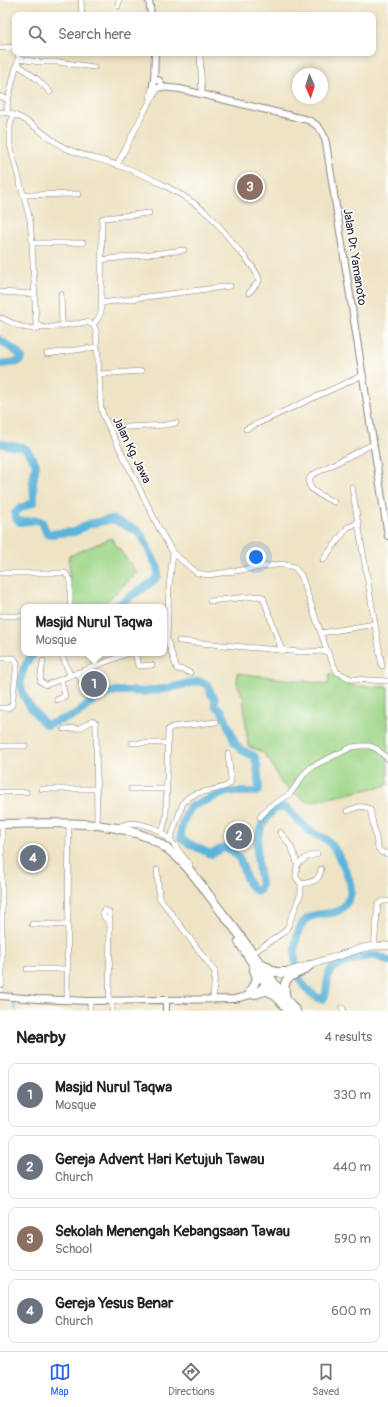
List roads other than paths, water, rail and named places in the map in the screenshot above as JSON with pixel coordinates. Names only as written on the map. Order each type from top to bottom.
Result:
[{"type":"main road","points":[[1,824],[97,825],[118,828],[140,834],[163,845],[172,852],[191,872],[223,914],[233,932],[253,956],[284,1001],[288,1011]]},
{"type":"main road","points":[[269,981],[363,948],[388,946]]},
{"type":"main road","points":[[253,956],[275,972],[289,973]]},
{"type":"main road","points":[[253,956],[257,978],[249,994],[258,995],[263,991],[269,991],[296,1011]]},
{"type":"main road","points":[[284,1001],[285,984],[289,973]]},
{"type":"street","points":[[81,0],[82,12]]},
{"type":"street","points":[[144,0],[149,0],[151,12]]},
{"type":"street","points":[[0,48],[12,47]]},
{"type":"street","points":[[117,165],[158,84],[155,56]]},
{"type":"street","points":[[200,56],[202,94]]},
{"type":"street","points":[[18,59],[40,62],[58,62],[94,67]]},
{"type":"street","points":[[18,59],[50,92]]},
{"type":"street","points":[[7,112],[8,100],[18,59]]},
{"type":"street","name":"Jalan Dr. Yamanoto","points":[[158,84],[308,120],[319,126],[322,131],[326,143],[388,536]]},
{"type":"street","points":[[0,96],[8,100]]},
{"type":"street","points":[[0,112],[7,112],[22,117],[48,137],[66,148],[91,158],[117,165],[152,178],[194,204],[212,218],[259,276],[259,280],[248,294]]},
{"type":"street","points":[[13,114],[10,127],[10,145],[29,216],[36,322],[40,326],[45,328],[87,322],[93,325],[99,318],[101,303],[102,222],[104,218],[149,214]]},
{"type":"street","points":[[24,195],[78,194]]},
{"type":"street","points":[[32,244],[83,243]]},
{"type":"street","points":[[101,260],[184,250]]},
{"type":"street","points":[[101,303],[230,286]]},
{"type":"street","points":[[0,292],[34,294]]},
{"type":"street","points":[[61,294],[62,325]]},
{"type":"street","points":[[2,318],[28,329],[38,328],[40,326]]},
{"type":"street","name":"Jalan Kg. Jawa","points":[[93,325],[96,330],[101,407],[109,428],[167,544],[173,553],[192,570],[201,575],[274,565],[288,565],[294,567],[301,575],[334,667],[341,675],[351,679],[388,681]]},
{"type":"street","points":[[47,354],[97,347]]},
{"type":"street","points":[[99,374],[142,371]]},
{"type":"street","points":[[246,429],[363,375]]},
{"type":"street","points":[[109,428],[166,425],[176,423]]},
{"type":"street","points":[[334,502],[313,491],[309,478],[312,474],[373,444]]},
{"type":"street","points":[[352,487],[382,666]]},
{"type":"street","points":[[323,560],[348,527],[352,524],[359,523]]},
{"type":"street","points":[[167,604],[173,553]]},
{"type":"street","points":[[0,573],[62,572],[67,574],[70,579],[70,604]]},
{"type":"street","points":[[210,601],[257,596],[263,597],[282,651]]},
{"type":"street","points":[[0,616],[21,616]]},
{"type":"street","points":[[321,633],[375,624]]},
{"type":"street","points":[[179,641],[282,651],[327,651]]},
{"type":"street","points":[[167,645],[177,669],[190,673]]},
{"type":"street","points":[[63,656],[70,675]]},
{"type":"street","points":[[94,656],[96,665]]},
{"type":"street","points":[[43,661],[40,681],[46,685],[121,656]]},
{"type":"street","points":[[136,656],[138,665],[152,665]]},
{"type":"street","points":[[0,658],[14,658],[17,663],[12,705],[8,708],[0,708]]},
{"type":"street","points":[[78,672],[86,696]]},
{"type":"street","points":[[57,700],[65,696],[61,680]]},
{"type":"street","points":[[64,729],[80,728],[90,721],[95,721],[96,723],[97,825]]},
{"type":"street","points":[[162,833],[166,817],[168,730],[172,726],[216,722]]},
{"type":"street","points":[[132,743],[167,743]]},
{"type":"street","points":[[0,746],[25,746]]},
{"type":"street","points":[[260,817],[270,806],[290,794],[305,773],[352,747],[370,746],[388,759]]},
{"type":"street","points":[[170,840],[183,802],[186,799],[193,795],[230,784],[231,779],[228,754]]},
{"type":"street","points":[[42,789],[97,789]]},
{"type":"street","points":[[131,789],[166,789]]},
{"type":"street","points":[[0,792],[26,792]]},
{"type":"street","points":[[347,811],[359,806],[370,809],[378,848],[381,852],[388,854]]},
{"type":"street","points":[[1,824],[2,985]]},
{"type":"street","points":[[66,1000],[69,824]]},
{"type":"street","points":[[118,828],[123,825],[137,824],[149,827],[162,833],[170,840],[191,867],[191,872]]},
{"type":"street","points":[[253,956],[284,932],[300,898],[301,884],[296,877],[297,866],[295,856],[290,844],[280,832]]},
{"type":"street","points":[[297,866],[307,857],[317,854]]},
{"type":"street","points":[[301,884],[310,883],[317,880],[321,869]]},
{"type":"street","points":[[157,870],[159,897],[215,972],[213,1000]]},
{"type":"street","points":[[374,946],[378,904],[383,901],[388,901]]},
{"type":"street","points":[[110,923],[112,1011]]},
{"type":"street","points":[[32,924],[68,925]]},
{"type":"street","points":[[27,968],[67,969]]},
{"type":"street","points":[[0,996],[9,998],[90,1001],[234,999],[249,994],[269,981]]},
{"type":"street","points":[[90,1001],[90,1011]]},
{"type":"street","points":[[166,1001],[166,1011]]},
{"type":"waterway","points":[[0,340],[17,352],[22,358],[18,362],[0,364]]},
{"type":"waterway","points":[[0,443],[10,446],[23,447],[27,450],[35,462],[36,466],[33,481],[34,502],[16,512],[16,518],[20,522],[37,520],[42,522],[47,534],[50,535],[75,532],[89,524],[112,519],[138,531],[142,536],[158,569],[158,576],[154,581],[120,604]]},
{"type":"waterway","points":[[32,656],[26,663],[22,673],[22,691],[31,708],[46,725],[76,715],[96,698],[116,691],[143,692],[199,681],[208,685],[211,694],[215,699],[215,705],[224,715],[235,743],[241,750],[254,756],[257,764],[259,790],[257,792],[227,792],[192,806],[189,808],[182,825],[181,838],[208,853],[212,854],[223,848],[237,855],[241,861],[247,881],[251,887],[257,891],[260,890],[261,885],[257,849],[261,827],[274,809],[283,807],[287,808],[306,828],[330,843],[338,855],[351,888],[349,899],[339,911],[310,917],[300,928],[297,936],[295,954],[300,981],[311,993],[321,999],[325,996],[329,973],[339,965],[351,960],[370,956],[377,956],[388,961]]},
{"type":"waterway","points":[[0,993],[11,994]]},
{"type":"waterway","points":[[13,999],[16,1011]]},
{"type":"place","name":"Sekolah Menengah Kebangsaan Tawau","points":[[250,187]]},
{"type":"place","name":"Masjid Nurul Taqwa","points":[[94,684]]},
{"type":"place","name":"Gereja Advent Hari Ketujuh Tawau","points":[[239,836]]},
{"type":"place","name":"Gereja Yesus Benar","points":[[33,858]]}]
